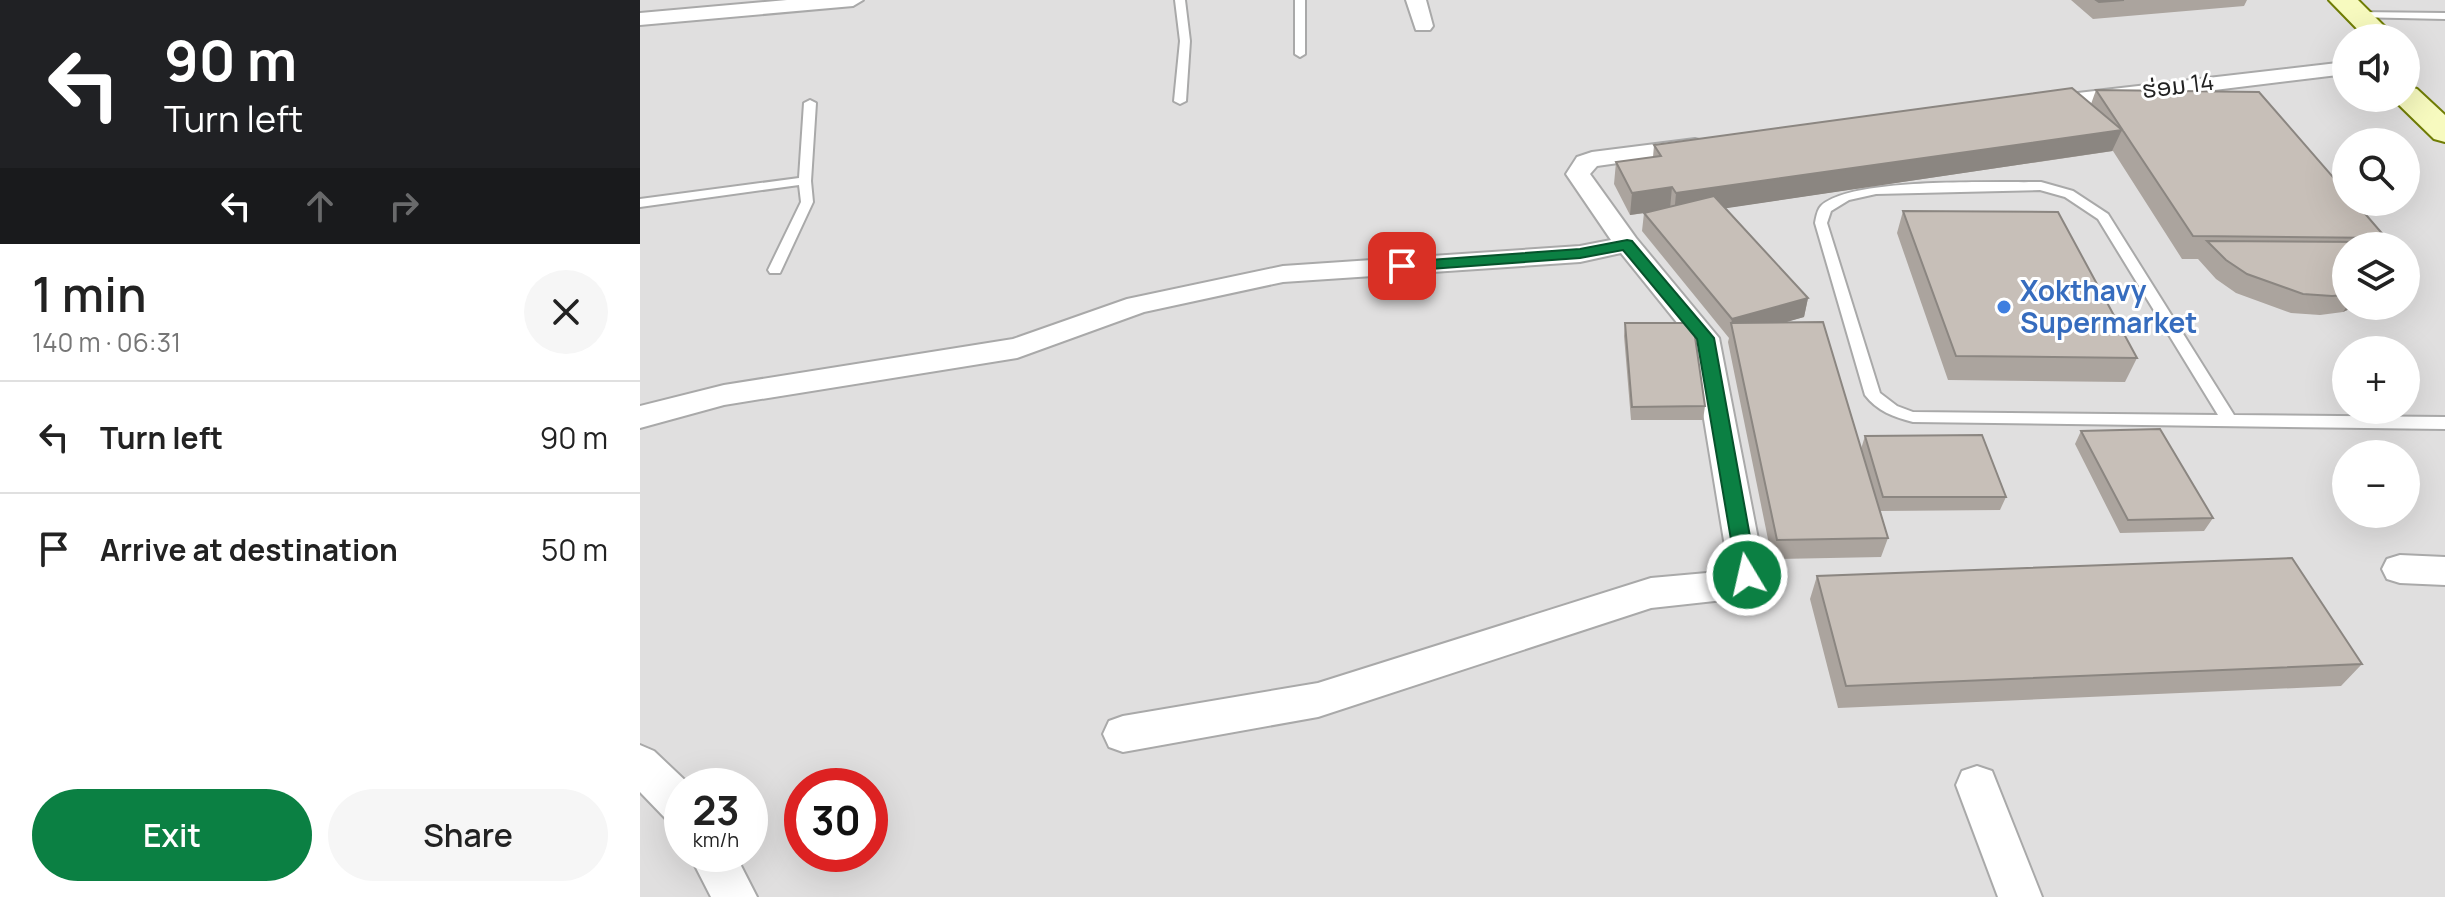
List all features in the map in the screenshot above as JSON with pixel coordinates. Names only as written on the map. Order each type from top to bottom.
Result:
[{"type":"main road","points":[[2314,0],[2350,18]]},
{"type":"main road","points":[[2420,86],[2445,96]]},
{"type":"main road","points":[[2420,95],[2445,132]]},
{"type":"street","points":[[640,19],[853,0]]},
{"type":"street","points":[[1416,0],[1423,26]]},
{"type":"street","name":"ຮ່ອມ 14","points":[[2025,106],[2332,70]]},
{"type":"street","points":[[1123,734],[1318,700],[1651,593],[1742,584],[1747,575],[1705,338],[1627,244],[1578,174],[1585,162],[1710,144]]},
{"type":"street","points":[[640,417],[724,395],[1017,348],[1137,305],[1283,274],[1580,254],[1627,244]]},
{"type":"street","points":[[2400,569],[2445,571]]},
{"type":"street","points":[[640,764],[664,788]]},
{"type":"street","points":[[1977,785],[2020,897]]},
{"type":"street","points":[[721,872],[735,897]]},
{"type":"lane","points":[[1180,0],[1185,41],[1180,101]]},
{"type":"lane","points":[[1300,0],[1300,54]]},
{"type":"lane","points":[[2350,18],[2445,16]]},
{"type":"lane","points":[[775,270],[807,202],[805,181],[810,103]]},
{"type":"lane","points":[[640,203],[805,181]]},
{"type":"lane","points":[[2230,421],[2103,217],[2069,194],[2041,186],[1876,190],[1845,197],[1825,209],[1821,223],[1873,395],[1882,405],[1913,417],[2230,421],[2445,423]]},
{"type":"shaded area","points":[[640,0],[2445,0],[2445,897],[640,897]]},
{"type":"building","points":[[2072,88],[2122,130],[1676,193],[1672,187],[1632,193],[1616,162],[1661,156],[1654,145]]},
{"type":"building","points":[[2096,90],[2259,92],[2332,176],[2332,216],[2367,216],[2381,232],[2332,232],[2332,237],[2193,236]]},
{"type":"building","points":[[1714,196],[1808,298],[1732,319],[1644,213]]},
{"type":"building","name":"Xokthavy Supermarket","points":[[1903,211],[2058,212],[2137,358],[1956,356]]},
{"type":"building","points":[[2207,241],[2332,242],[2332,296],[2303,294],[2247,274],[2226,260]]},
{"type":"building","points":[[1823,322],[1888,538],[1777,540],[1731,323]]},
{"type":"building","points":[[1625,323],[1693,323],[1705,406],[1632,407]]},
{"type":"building","points":[[2160,429],[2213,518],[2128,520],[2081,431]]},
{"type":"building","points":[[1982,435],[2006,497],[1883,497],[1865,436]]},
{"type":"building","points":[[2292,558],[2362,664],[1846,686],[1817,576]]},
{"type":"place","name":"Xokthavy Supermarket","points":[[2004,307]]},
{"type":"route","points":[[1402,266],[1580,254],[1627,244],[1705,338],[1747,575]]}]
